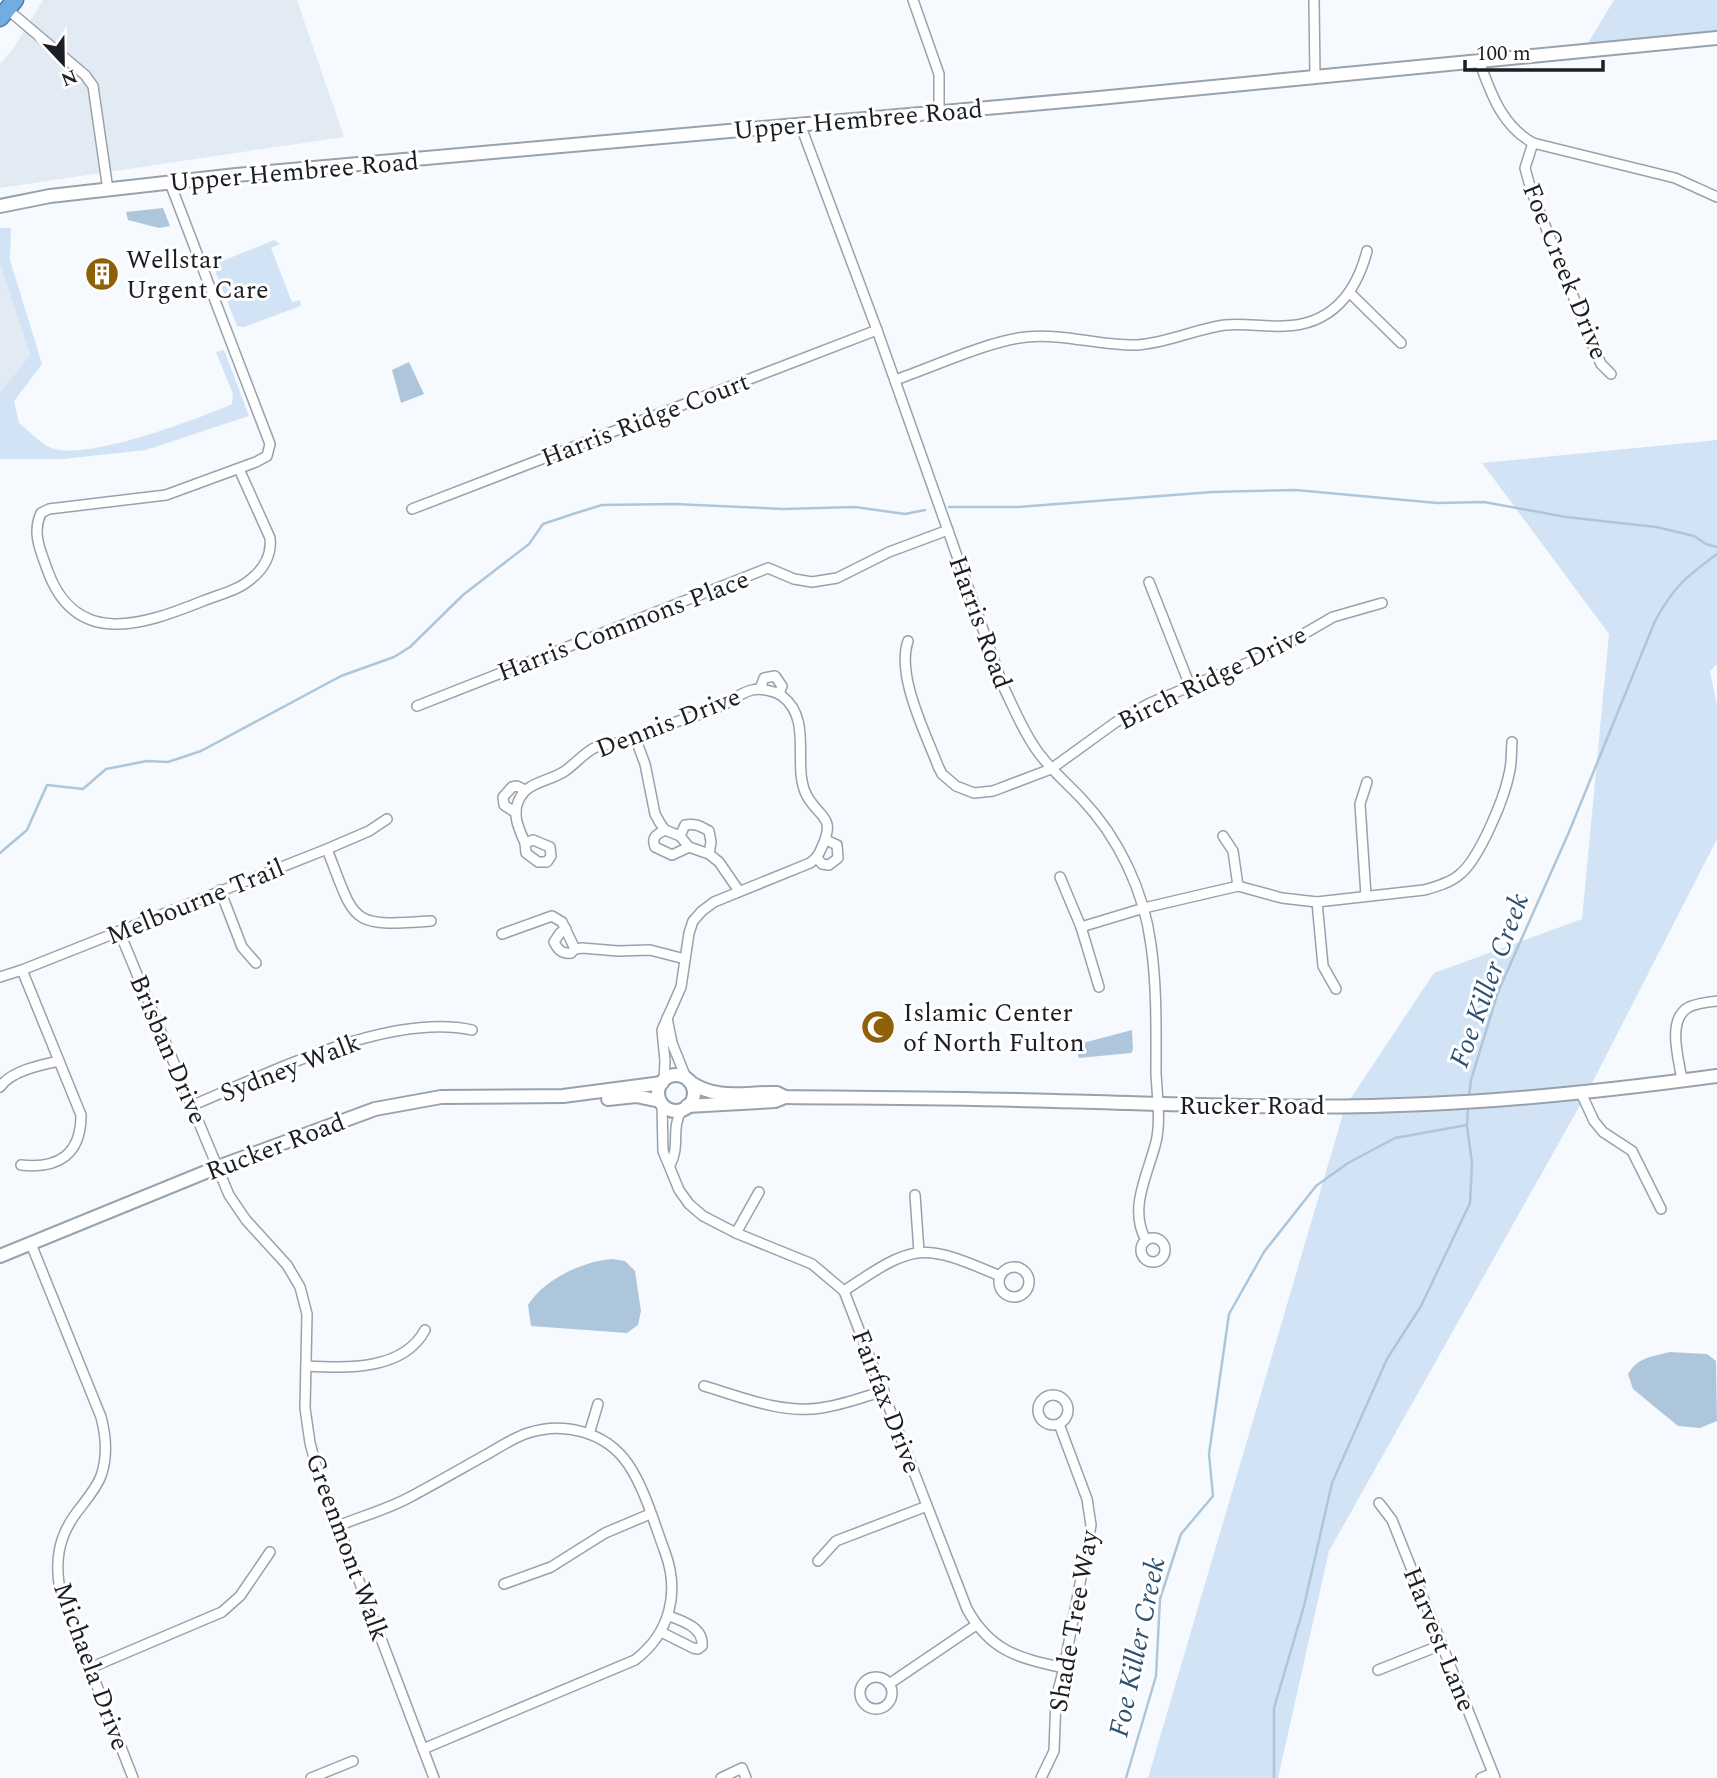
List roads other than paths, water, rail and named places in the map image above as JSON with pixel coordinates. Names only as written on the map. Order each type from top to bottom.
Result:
[{"type":"main road","name":"Upper Hembree Road","points":[[0,206],[50,196],[236,175],[1717,38]]},
{"type":"main road","points":[[673,1075],[688,1080],[694,1096],[685,1108],[673,1111],[661,1103],[658,1090],[663,1081],[673,1075]]},
{"type":"main road","name":"Rucker Road","points":[[685,1108],[775,1101],[785,1097],[1044,1100],[1157,1105],[1349,1106],[1455,1103],[1581,1093],[1717,1076]]},
{"type":"main road","name":"Rucker Road","points":[[688,1080],[704,1091],[719,1095],[776,1093],[785,1097]]},
{"type":"main road","name":"Rucker Road","points":[[0,1256],[218,1167],[351,1116],[398,1103],[441,1097],[563,1096],[663,1081]]},
{"type":"main road","name":"Rucker Road","points":[[563,1096],[584,1100],[636,1096],[661,1103]]},
{"type":"street","points":[[913,0],[939,74],[939,111]]},
{"type":"street","points":[[1314,0],[1315,76]]},
{"type":"street","points":[[7,9],[85,75],[93,86],[108,190]]},
{"type":"street","name":"Foe Creek Drive","points":[[1479,61],[1491,95],[1501,113],[1513,129],[1533,143],[1525,169],[1531,190],[1591,341],[1601,364],[1611,374]]},
{"type":"street","name":"Harris Road","points":[[800,124],[877,330],[1003,686],[1023,729],[1051,769],[1082,799],[1105,827],[1124,858],[1144,908],[1152,948],[1157,1105],[1157,1138],[1141,1190],[1138,1217],[1139,1228],[1146,1240]]},
{"type":"street","points":[[1533,143],[1675,178],[1717,197]]},
{"type":"street","points":[[170,183],[270,444],[267,456],[166,495],[49,509],[41,513],[36,525],[37,539],[52,584],[63,600],[83,617],[112,626],[162,617],[249,582],[267,561],[271,546],[270,538],[239,469]]},
{"type":"street","points":[[895,380],[999,343],[1025,337],[1054,336],[1138,345],[1225,325],[1298,325],[1327,314],[1350,293],[1361,274],[1367,251]]},
{"type":"street","points":[[1350,293],[1401,343]]},
{"type":"street","name":"Harris Ridge Court","points":[[412,509],[877,330]]},
{"type":"street","name":"Harris Commons Place","points":[[416,706],[768,568],[794,579],[812,582],[837,578],[889,552],[948,530]]},
{"type":"street","points":[[1149,582],[1190,686]]},
{"type":"street","name":"Birch Ridge Drive","points":[[908,641],[903,659],[905,675],[938,766],[949,781],[965,790],[982,793],[1051,769],[1116,722],[1150,703],[1269,654],[1333,617],[1382,603]]},
{"type":"street","points":[[760,689],[764,678],[775,676],[782,686],[779,694]]},
{"type":"street","name":"Dennis Drive","points":[[516,813],[504,805],[503,797],[512,787],[525,790],[562,773],[596,747],[636,740],[662,727],[718,708],[739,694],[760,689],[779,694],[790,705],[798,722],[802,739],[804,790],[827,823],[829,832],[825,840]]},
{"type":"street","points":[[636,740],[648,774],[655,814],[665,830],[680,836],[689,847],[709,854],[726,869],[739,891]]},
{"type":"street","points":[[1081,927],[1144,908],[1237,886],[1282,898],[1317,902],[1424,891],[1459,876],[1476,854],[1500,804],[1510,771],[1512,742]]},
{"type":"street","points":[[1366,896],[1360,804],[1367,782]]},
{"type":"street","points":[[525,790],[517,803],[516,813],[525,843]]},
{"type":"street","name":"Melbourne Trail","points":[[0,977],[327,849],[369,831],[387,819]]},
{"type":"street","points":[[680,836],[685,825],[694,824],[709,831],[709,854]]},
{"type":"street","points":[[665,830],[653,840],[655,847],[661,852],[671,855],[689,847]]},
{"type":"street","points":[[1223,836],[1233,851],[1237,886]]},
{"type":"street","points":[[663,1081],[665,1052],[661,1038],[681,987],[693,921],[714,902],[810,863],[817,858],[825,840],[837,845],[838,858],[830,865],[817,858]]},
{"type":"street","points":[[327,849],[348,903],[357,915],[369,922],[383,924],[431,921]]},
{"type":"street","points":[[1060,877],[1081,927],[1099,987]]},
{"type":"street","points":[[220,890],[242,947],[256,963]]},
{"type":"street","points":[[1317,902],[1324,966],[1336,989]]},
{"type":"street","points":[[502,934],[552,916],[562,922],[575,949]]},
{"type":"street","points":[[566,929],[555,938],[558,950],[566,954],[575,949],[650,950],[685,958]]},
{"type":"street","name":"Brisban Drive","points":[[119,931],[218,1167]]},
{"type":"street","points":[[21,1165],[42,1167],[64,1158],[76,1145],[81,1130],[81,1115],[22,970]]},
{"type":"street","points":[[1682,1080],[1676,1034],[1678,1020],[1687,1007],[1717,1001]]},
{"type":"street","points":[[667,1017],[672,1043],[688,1080]]},
{"type":"street","name":"Sydney Walk","points":[[193,1105],[363,1037],[452,1026],[472,1030]]},
{"type":"street","points":[[0,1087],[15,1076],[58,1060]]},
{"type":"street","points":[[1581,1093],[1594,1121],[1603,1132],[1632,1151],[1661,1209]]},
{"type":"street","name":"Fairfax Drive","points":[[661,1103],[663,1151],[679,1190],[689,1204],[703,1216],[736,1233],[812,1264],[844,1291],[967,1609],[976,1625],[991,1642],[1009,1654],[1064,1668]]},
{"type":"street","points":[[670,1165],[676,1155],[676,1124],[685,1108]]},
{"type":"street","name":"Greenmont Walk","points":[[218,1167],[229,1195],[246,1220],[287,1265],[300,1287],[307,1314],[305,1408],[318,1473],[435,1778]]},
{"type":"street","points":[[736,1233],[759,1192]]},
{"type":"street","points":[[915,1195],[919,1252]]},
{"type":"street","name":"Michaela Drive","points":[[31,1244],[101,1417],[105,1435],[106,1456],[101,1475],[93,1492],[66,1529],[57,1562],[61,1594],[133,1778]]},
{"type":"street","points":[[844,1291],[888,1261],[919,1252],[951,1255],[1000,1276]]},
{"type":"street","points":[[306,1366],[348,1368],[376,1363],[408,1348],[420,1339],[425,1329]]},
{"type":"street","points":[[704,1386],[771,1405],[801,1409],[838,1405],[884,1391]]},
{"type":"street","points":[[589,1434],[598,1404]]},
{"type":"street","name":"Shade Tree Way","points":[[1041,1778],[1054,1751],[1056,1698],[1091,1525],[1087,1499],[1059,1424]]},
{"type":"street","points":[[338,1526],[408,1498],[527,1433],[558,1428],[589,1434],[610,1446],[627,1463],[637,1479],[671,1574],[673,1595],[661,1632],[646,1652],[625,1666],[423,1749]]},
{"type":"street","name":"Harvest Lane","points":[[1379,1503],[1392,1520],[1494,1775]]},
{"type":"street","points":[[818,1561],[836,1541],[928,1506]]},
{"type":"street","points":[[503,1584],[551,1567],[605,1533],[650,1514]]},
{"type":"street","points":[[90,1668],[222,1612],[240,1596],[270,1552]]},
{"type":"street","points":[[661,1632],[693,1648],[702,1646],[703,1639],[699,1632],[668,1616]]},
{"type":"street","points":[[889,1684],[976,1625]]},
{"type":"street","points":[[1378,1670],[1441,1645]]},
{"type":"street","points":[[311,1778],[353,1761]]},
{"type":"street","points":[[721,1778],[742,1768],[746,1778]]},
{"type":"street","points":[[1481,1778],[1494,1775]]},
{"type":"waterway","points":[[949,507],[1018,507],[1212,492],[1296,490],[1437,503],[1484,502],[1566,517],[1656,527],[1694,536],[1717,547]]},
{"type":"waterway","points":[[0,853],[27,830],[47,785],[83,789],[106,769],[147,761],[168,762],[201,751],[341,676],[394,657],[410,647],[463,595],[529,544],[543,524],[602,505],[674,504],[784,509],[855,507],[905,514],[925,510]]},
{"type":"waterway","name":"Foe Killer Creek","points":[[1469,1097],[1471,1080],[1498,992],[1569,832],[1655,621],[1668,599],[1682,583],[1717,554]]},
{"type":"waterway","name":"Foe Killer Creek","points":[[1126,1778],[1156,1676],[1160,1599],[1181,1534],[1213,1496],[1209,1454],[1229,1314],[1264,1252],[1316,1186],[1348,1163],[1395,1138],[1467,1125],[1468,1107]]},
{"type":"waterway","points":[[1274,1778],[1274,1708],[1304,1606],[1332,1483],[1387,1359],[1421,1306],[1470,1203],[1472,1163],[1467,1126]]},
{"type":"place","name":"Wellstar Urgent Care","points":[[102,274]]},
{"type":"place","name":"Islamic Center of North Fulton","points":[[878,1027]]}]
